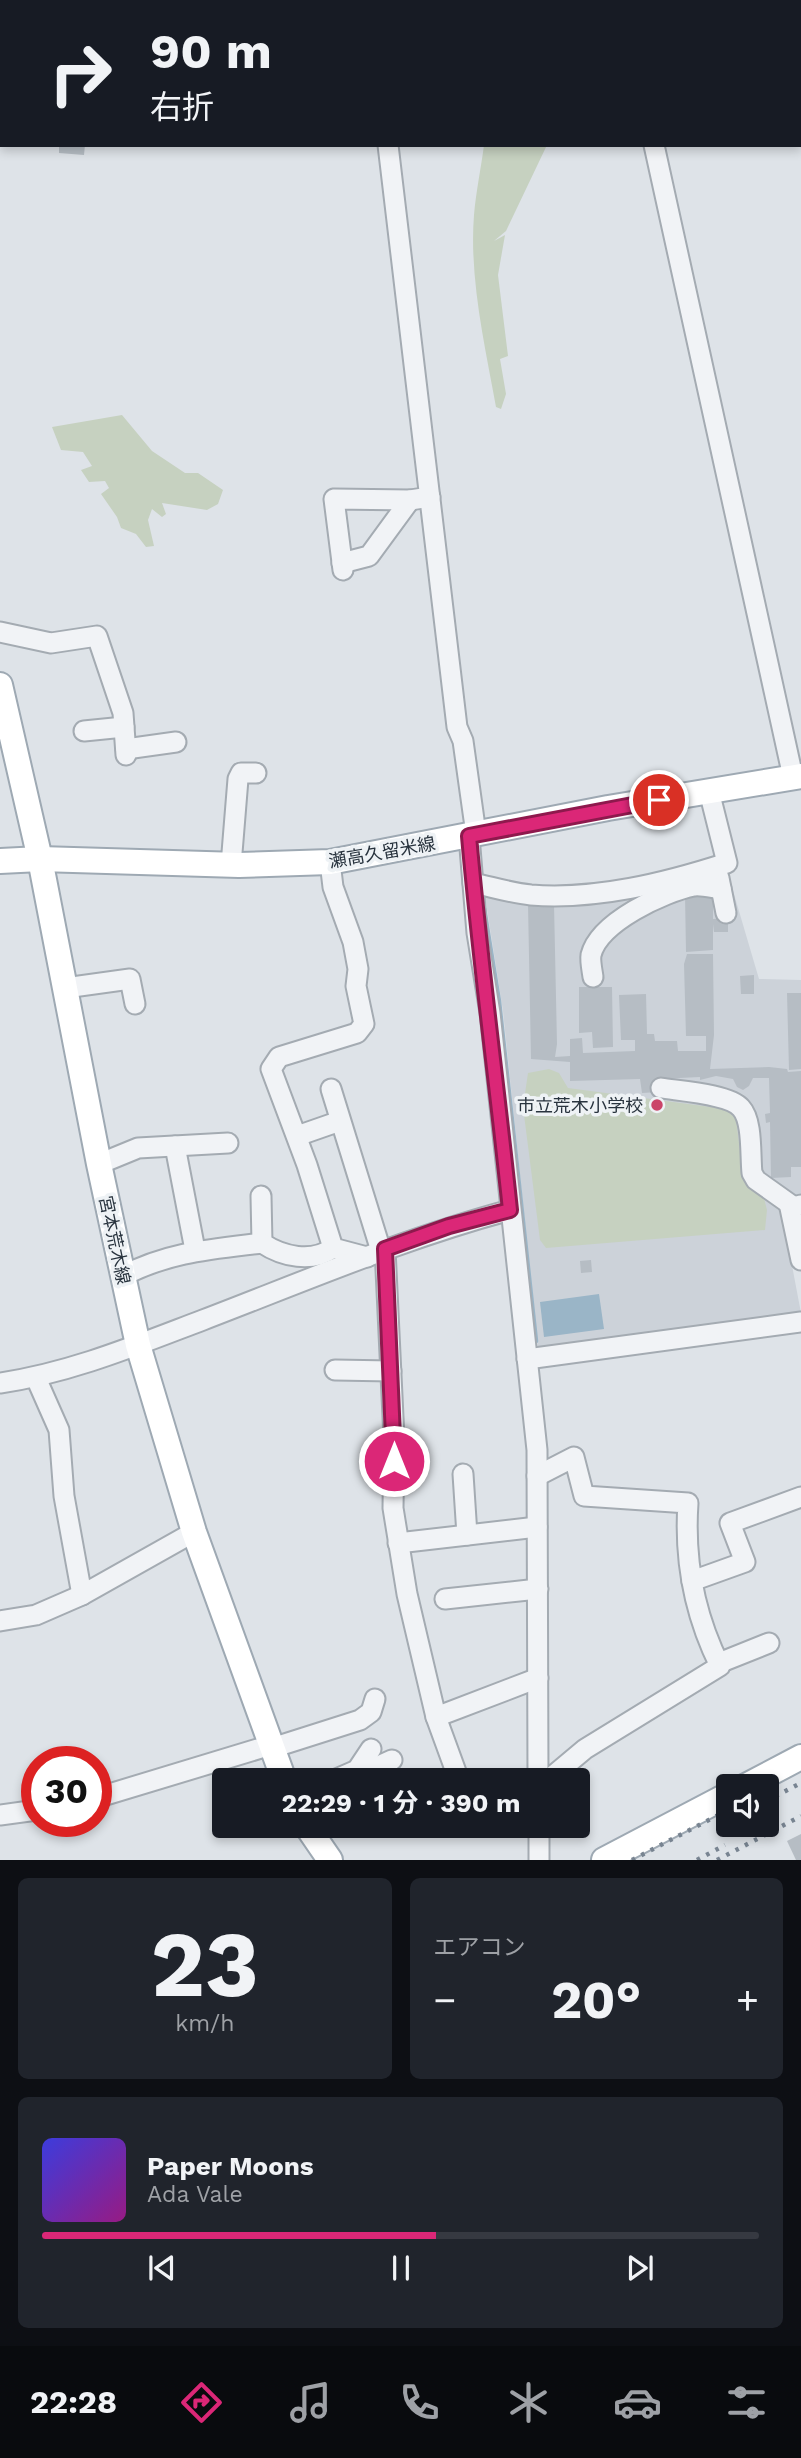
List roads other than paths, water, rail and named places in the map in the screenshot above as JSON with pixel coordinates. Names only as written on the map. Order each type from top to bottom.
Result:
[{"type":"main road","name":"宮本荒木線","points":[[0,685],[40,859],[99,1164],[138,1345],[194,1532],[280,1768]]},
{"type":"main road","name":"瀬高久留米線","points":[[0,861],[40,859],[231,864],[330,862],[709,791],[794,782]]},
{"type":"main road","points":[[769,1774],[801,1757]]},
{"type":"main road","points":[[604,1860],[716,1801]]},
{"type":"street","points":[[388,147],[457,727],[463,741],[472,835],[472,883],[527,1359],[537,1476],[538,1768]]},
{"type":"street","points":[[654,147],[794,782]]},
{"type":"street","points":[[410,500],[369,556],[342,567],[334,499],[410,500],[430,497]]},
{"type":"street","points":[[0,632],[51,643],[97,636],[123,713],[126,752],[176,742]]},
{"type":"street","points":[[84,731],[124,727]]},
{"type":"street","points":[[231,864],[238,779],[241,773],[256,773]]},
{"type":"street","points":[[472,883],[522,894],[558,896],[640,886],[687,876],[727,863],[709,791]]},
{"type":"street","points":[[330,862],[333,887],[353,942],[358,969],[356,986],[364,1024],[357,1033],[279,1057],[271,1069],[297,1136],[333,1248]]},
{"type":"street","points":[[716,867],[726,913]]},
{"type":"street","points":[[593,977],[591,955],[603,934],[625,916],[666,894],[687,888],[697,886],[721,889]]},
{"type":"street","points":[[65,988],[130,979],[135,1004]]},
{"type":"street","points":[[661,1088],[727,1100],[740,1107],[746,1117],[752,1173],[756,1180],[798,1206]]},
{"type":"street","points":[[331,1089],[378,1252],[391,1371],[393,1508],[398,1543],[436,1717],[455,1768]]},
{"type":"street","points":[[297,1136],[340,1121]]},
{"type":"street","points":[[99,1164],[138,1148],[228,1143]]},
{"type":"street","points":[[175,1146],[195,1250]]},
{"type":"street","points":[[261,1196],[262,1244]]},
{"type":"street","points":[[798,1206],[790,1208],[801,1260]]},
{"type":"street","points":[[0,1383],[36,1378],[138,1345],[449,1226],[510,1210]]},
{"type":"street","points":[[123,1276],[152,1261],[195,1250],[262,1244],[301,1259],[324,1254],[333,1248],[378,1252]]},
{"type":"street","points":[[527,1359],[801,1321]]},
{"type":"street","points":[[335,1370],[391,1371]]},
{"type":"street","points":[[36,1378],[59,1430],[64,1496],[82,1595]]},
{"type":"street","points":[[537,1476],[574,1457],[584,1496],[688,1503],[685,1539],[692,1581],[703,1631],[720,1666],[585,1749],[562,1768]]},
{"type":"street","points":[[463,1474],[467,1535]]},
{"type":"street","points":[[692,1581],[745,1562],[730,1522],[801,1497]]},
{"type":"street","points":[[398,1543],[537,1527]]},
{"type":"street","points":[[0,1621],[36,1615],[82,1595],[194,1532]]},
{"type":"street","points":[[445,1599],[538,1589]]},
{"type":"street","points":[[719,1663],[769,1643]]},
{"type":"street","points":[[436,1717],[538,1678]]},
{"type":"street","points":[[112,1793],[360,1720],[371,1712],[374,1699]]},
{"type":"street","points":[[358,1768],[371,1749]]},
{"type":"street","points":[[375,1768],[392,1760]]},
{"type":"street","points":[[0,1815],[21,1812]]},
{"type":"street","points":[[539,1838],[539,1860]]},
{"type":"water","points":[[599,1294],[604,1329],[544,1337],[540,1302]]},
{"type":"waterway","points":[[484,908],[499,1001],[536,1341]]},
{"type":"railway","points":[[779,1794],[801,1783]]},
{"type":"railway","points":[[632,1860],[716,1816]]},
{"type":"railway","points":[[717,1860],[801,1816]]},
{"type":"railway","points":[[697,1860],[725,1845]]},
{"type":"place","name":"市立荒木小学校","points":[[657,1105]]}]
